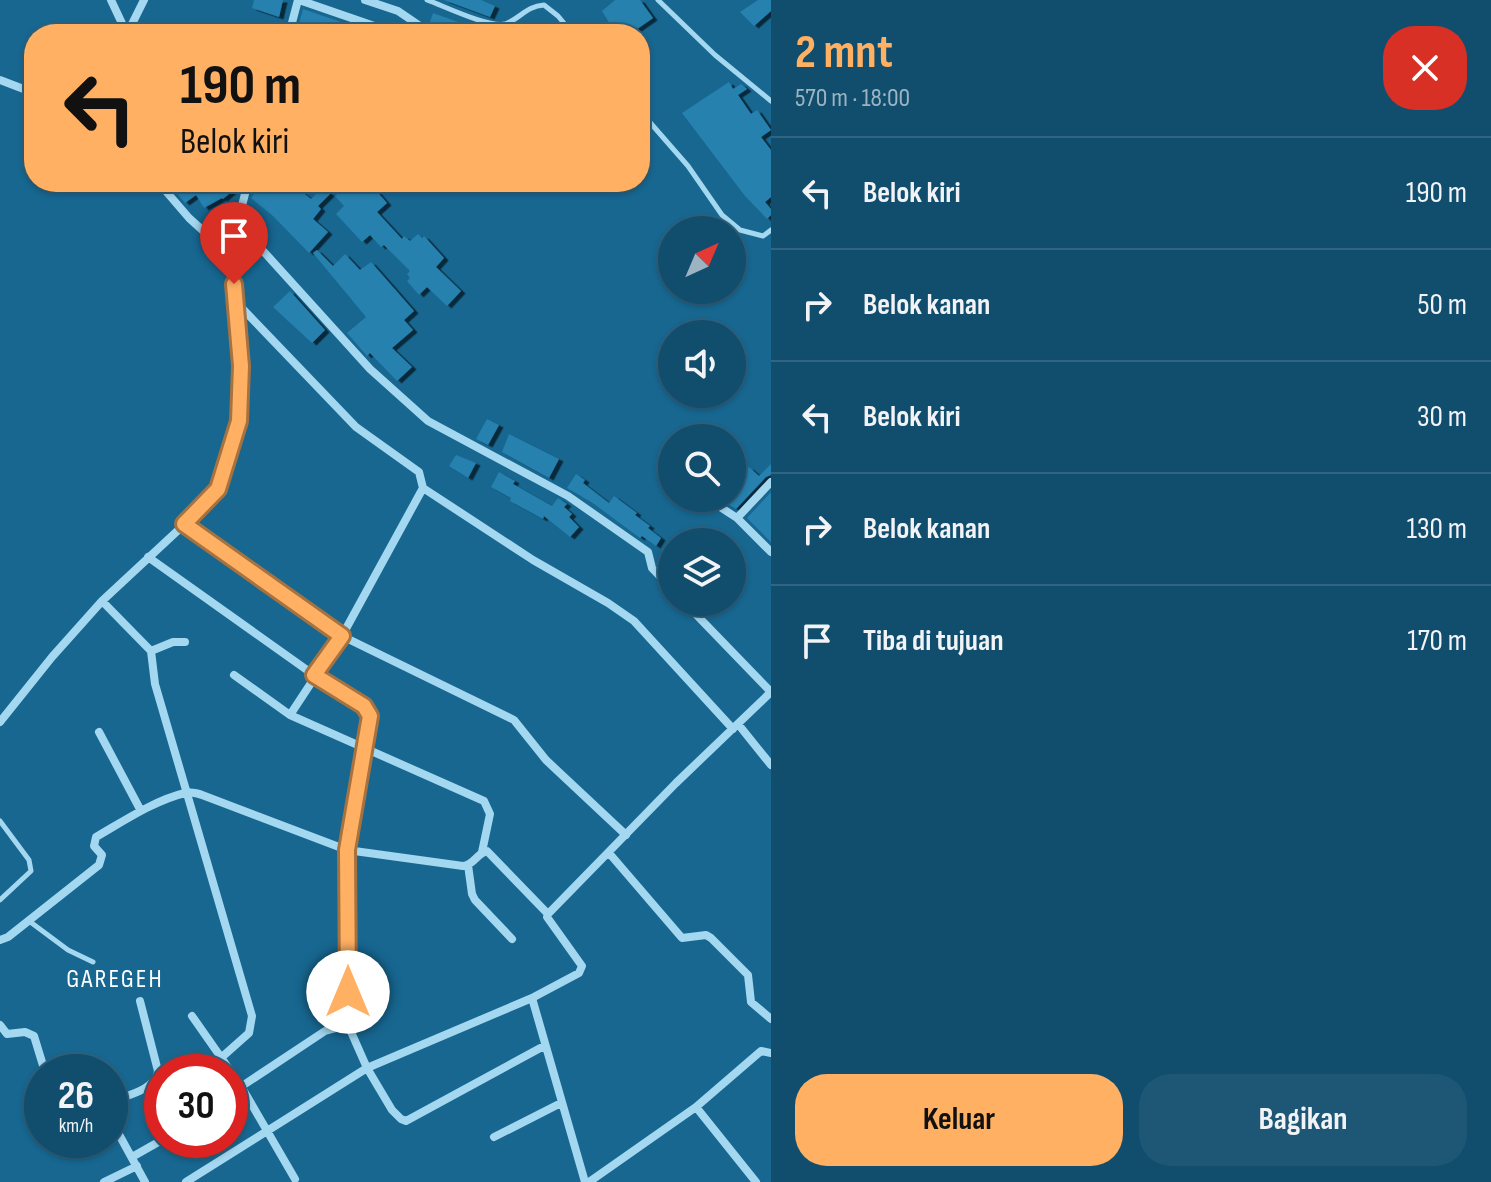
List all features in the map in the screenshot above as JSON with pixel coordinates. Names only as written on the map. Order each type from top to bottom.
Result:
[{"type":"street","points":[[111,0],[122,24]]},
{"type":"street","points":[[132,24],[144,0]]},
{"type":"street","points":[[292,24],[298,0],[368,24]]},
{"type":"street","points":[[365,0],[398,11],[417,24]]},
{"type":"street","points":[[0,80],[24,89]]},
{"type":"street","points":[[167,192],[189,218],[232,257]]},
{"type":"street","points":[[0,722],[102,601],[218,489],[239,421],[241,366],[232,245],[245,192]]},
{"type":"street","points":[[236,221],[330,326],[410,406],[458,439],[568,496],[648,552],[652,568],[658,574]]},
{"type":"street","points":[[234,301],[356,427],[419,472],[423,488],[634,621],[771,765]]},
{"type":"street","points":[[737,518],[771,482]]},
{"type":"street","points":[[290,715],[342,636],[423,488]]},
{"type":"street","points":[[728,512],[771,552]]},
{"type":"street","points":[[184,524],[342,636],[514,720],[546,760],[626,835]]},
{"type":"street","points":[[148,557],[367,710],[370,721],[347,850],[348,1025],[367,1068],[392,1110],[406,1121],[544,1046]]},
{"type":"street","points":[[102,601],[151,651],[155,684],[185,793],[252,1016],[249,1033],[225,1054]]},
{"type":"street","points":[[548,914],[771,692],[698,616]]},
{"type":"street","points":[[151,651],[179,641],[185,642]]},
{"type":"street","points":[[0,940],[99,865],[102,855],[94,846],[96,837],[141,811],[185,793],[197,793],[347,850],[468,865],[482,852],[490,814],[484,801],[290,715],[234,675]]},
{"type":"street","points":[[99,732],[141,811]]},
{"type":"street","points":[[186,1182],[367,1068],[532,998],[582,970],[547,917],[548,914],[491,853],[482,852]]},
{"type":"street","points":[[609,853],[682,938],[706,935],[748,975],[751,1002],[771,1019]]},
{"type":"street","points":[[468,865],[475,900],[512,939]]},
{"type":"street","points":[[532,998],[587,1182],[696,1107],[761,1051],[771,1053]]},
{"type":"street","points":[[128,1095],[150,1086],[158,1071],[140,1001]]},
{"type":"street","points":[[192,1016],[220,1054]]},
{"type":"street","points":[[0,1025],[7,1034],[25,1032],[34,1036],[40,1054]]},
{"type":"street","points":[[248,1081],[325,1031],[348,1025]]},
{"type":"street","points":[[248,1098],[295,1179]]},
{"type":"street","points":[[494,1137],[561,1103]]},
{"type":"street","points":[[696,1107],[756,1182]]},
{"type":"street","points":[[128,1151],[145,1182]]},
{"type":"street","points":[[104,1182],[144,1154]]},
{"type":"lane","points":[[427,0],[493,24]]},
{"type":"lane","points":[[658,0],[715,55],[771,101]]},
{"type":"lane","points":[[500,24],[513,21],[530,8],[544,5],[565,24]]},
{"type":"lane","points":[[650,122],[688,166],[722,215],[748,233],[763,236],[771,230]]},
{"type":"lane","points":[[0,821],[29,860],[31,871],[0,900]]},
{"type":"lane","points":[[29,921],[68,950],[93,962]]},
{"type":"building","points":[[254,0],[283,0],[279,17],[252,8]]},
{"type":"building","points":[[444,0],[481,0],[495,6],[490,17]]},
{"type":"building","points":[[615,0],[640,0],[653,18],[644,24],[610,24],[602,11]]},
{"type":"building","points":[[758,0],[771,0],[771,11],[754,26],[740,12]]},
{"type":"building","points":[[303,9],[347,24],[325,24],[299,24]]},
{"type":"building","points":[[433,13],[461,23],[438,24],[430,22]]},
{"type":"building","points":[[729,82],[733,89],[741,84],[747,89],[738,95],[751,114],[757,110],[771,130],[761,137],[771,150],[771,197],[765,202],[771,209],[771,215],[767,219],[745,196],[682,113]]},
{"type":"building","points":[[176,192],[231,192],[204,208],[196,195],[185,203]]},
{"type":"building","points":[[256,192],[302,192],[311,199],[318,192],[328,192],[330,194],[318,206],[321,209],[313,219],[328,232],[309,253],[251,198]]},
{"type":"building","points":[[340,192],[377,192],[387,203],[377,212],[402,239],[404,236],[410,241],[418,234],[422,238],[424,236],[444,258],[436,267],[461,291],[447,306],[427,287],[419,295],[407,281],[410,271],[384,245],[381,247],[370,235],[362,242],[336,214],[344,206],[335,196]]},
{"type":"building","points":[[317,250],[333,266],[345,254],[360,270],[371,262],[414,311],[404,320],[413,330],[392,348],[412,367],[397,381],[370,353],[367,356],[347,333],[366,317],[313,253]]},
{"type":"building","points":[[290,291],[325,330],[312,343],[273,307]]},
{"type":"building","points":[[487,419],[499,425],[488,445],[476,439]]},
{"type":"building","points":[[509,434],[559,459],[549,478],[502,452]]},
{"type":"building","points":[[456,455],[476,463],[468,478],[449,466]]},
{"type":"building","points":[[771,464],[771,475],[746,498],[746,470],[749,467],[759,476]]},
{"type":"building","points":[[499,472],[515,481],[513,484],[552,506],[558,498],[567,504],[564,507],[572,514],[569,517],[579,527],[570,537],[544,516],[543,519],[510,501],[511,498],[491,487]]},
{"type":"building","points":[[576,474],[609,503],[614,496],[650,526],[648,528],[658,536],[656,546],[642,536],[640,538],[567,488]]},
{"type":"building","points":[[771,492],[771,542],[747,518]]},
{"type":"district","name":"GAREGEH","points":[[115,979]]},
{"type":"route","points":[[234,284],[241,366],[239,421],[218,489],[184,524],[342,636],[314,675],[364,706],[370,716],[347,850],[348,992]]}]
